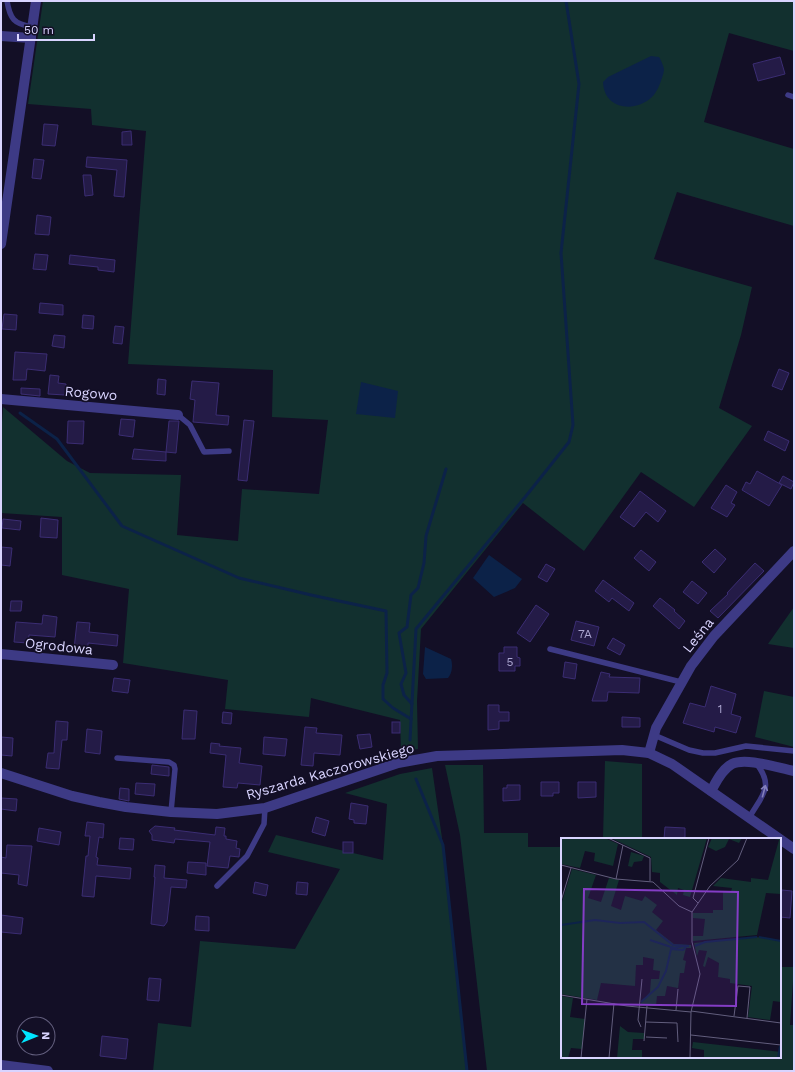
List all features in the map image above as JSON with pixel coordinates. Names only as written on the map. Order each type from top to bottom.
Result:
[{"type":"street","points":[[1,244],[36,1]]},
{"type":"street","points":[[1,36],[31,38]]},
{"type":"street","name":"Rogowo","points":[[1,399],[178,415]]},
{"type":"street","name":"Leśna","points":[[649,753],[656,728],[691,666],[714,636],[794,551]]},
{"type":"street","name":"Ogrodowa","points":[[1,654],[113,665]]},
{"type":"street","name":"Ryszarda Kaczorowskiego","points":[[1,773],[72,796],[99,802],[126,807],[171,812],[217,814],[266,808],[398,763],[437,756],[622,750],[649,753],[672,764],[711,791]]},
{"type":"street","points":[[779,838],[711,791],[719,776],[732,764],[740,761],[794,771]]},
{"type":"street","points":[[781,839],[794,848]]},
{"type":"street","points":[[1,1065],[48,1071]]},
{"type":"lane","points":[[7,1],[9,14],[20,25],[32,27]]},
{"type":"lane","points":[[178,415],[190,425],[204,452],[229,451]]},
{"type":"lane","points":[[550,649],[681,682]]},
{"type":"lane","points":[[654,735],[689,750],[703,754],[715,753],[746,746],[794,751]]},
{"type":"lane","points":[[117,758],[169,762],[174,764],[175,769],[171,812]]},
{"type":"lane","points":[[749,818],[761,800],[766,785],[765,777],[756,763]]},
{"type":"lane","points":[[217,886],[247,856],[264,824],[266,808]]},
{"type":"green space","points":[[43,1],[794,1],[794,51],[729,33],[704,122],[794,149],[794,226],[677,192],[654,259],[752,287],[741,335],[719,408],[752,426],[694,507],[641,472],[584,551],[523,503],[421,629],[417,701],[418,749],[401,752],[400,720],[311,698],[309,717],[225,709],[228,680],[123,663],[129,589],[62,575],[62,517],[1,513],[1,437],[3,407],[67,461],[90,473],[181,475],[177,535],[238,541],[242,489],[319,494],[328,420],[272,417],[273,370],[128,364],[146,131],[92,125],[91,109],[28,104]]},
{"type":"green space","points":[[794,607],[794,648],[768,644]]},
{"type":"green space","points":[[764,691],[794,697],[794,747],[755,737]]},
{"type":"green space","points":[[605,761],[642,764],[642,838],[603,838]]},
{"type":"green space","points":[[445,765],[483,765],[484,833],[528,833],[528,847],[561,847],[561,1058],[781,1058],[781,967],[794,967],[790,1025],[794,1025],[794,1071],[487,1071],[460,835]]},
{"type":"green space","points":[[432,768],[443,845],[467,1071],[153,1071],[158,1023],[191,1027],[200,941],[295,949],[340,869],[268,852],[276,835],[383,860],[387,804],[345,793],[400,774]]},
{"type":"water","points":[[651,56],[659,57],[664,69],[663,76],[652,97],[645,102],[629,107],[614,103],[605,91],[603,82],[608,77]]},
{"type":"water","points":[[361,382],[398,391],[395,418],[356,414]]},
{"type":"water","points":[[489,555],[522,579],[515,588],[494,597],[473,578]]},
{"type":"water","points":[[425,647],[451,659],[452,669],[448,678],[426,679],[423,674]]},
{"type":"building","points":[[780,57],[785,74],[758,81],[753,64]]},
{"type":"building","points":[[44,124],[58,125],[55,146],[42,145]]},
{"type":"building","points":[[131,131],[132,145],[122,145],[122,132]]},
{"type":"building","points":[[87,157],[127,160],[124,197],[114,196],[117,170],[86,167]]},
{"type":"building","points":[[34,159],[44,160],[41,179],[32,178]]},
{"type":"building","points":[[83,175],[91,175],[93,195],[85,196]]},
{"type":"building","points":[[37,215],[51,217],[49,235],[35,234]]},
{"type":"building","points":[[35,254],[48,255],[46,270],[33,269]]},
{"type":"building","points":[[70,255],[115,260],[114,272],[98,270],[98,267],[69,264]]},
{"type":"building","points":[[40,303],[63,305],[63,315],[39,313]]},
{"type":"building","points":[[4,314],[17,315],[16,330],[2,329]]},
{"type":"building","points":[[83,315],[94,316],[93,329],[82,328]]},
{"type":"building","points":[[115,326],[124,327],[122,344],[113,343]]},
{"type":"building","points":[[54,335],[65,336],[64,348],[52,346]]},
{"type":"building","points":[[15,352],[47,354],[45,371],[27,369],[26,380],[13,380]]},
{"type":"building","points":[[779,369],[789,373],[782,390],[772,386]]},
{"type":"building","points":[[50,375],[59,376],[58,383],[66,384],[65,395],[48,394]]},
{"type":"building","points":[[158,379],[166,380],[165,395],[157,394]]},
{"type":"building","points":[[192,381],[219,383],[216,415],[229,416],[228,425],[193,422],[195,400],[190,399]]},
{"type":"building","points":[[21,388],[40,389],[40,396],[21,394]]},
{"type":"building","points":[[121,419],[135,420],[133,437],[119,435]]},
{"type":"building","points":[[244,420],[254,421],[247,481],[238,480]]},
{"type":"building","points":[[68,421],[84,421],[83,444],[67,443]]},
{"type":"building","points":[[169,421],[179,421],[176,453],[166,452]]},
{"type":"building","points":[[768,431],[789,441],[785,451],[764,440]]},
{"type":"building","points":[[134,449],[166,452],[166,461],[132,459]]},
{"type":"building","points":[[757,471],[782,485],[769,506],[742,490],[746,482],[750,484]]},
{"type":"building","points":[[783,476],[794,482],[791,489],[779,483]]},
{"type":"building","points":[[726,485],[737,492],[731,503],[735,505],[727,517],[711,508]]},
{"type":"building","points":[[640,491],[666,511],[658,522],[646,512],[634,527],[620,517]]},
{"type":"building","points":[[41,518],[58,520],[57,538],[40,537]]},
{"type":"building","points":[[3,519],[21,521],[20,530],[2,528]]},
{"type":"building","points":[[1,547],[12,548],[10,566],[1,565]]},
{"type":"building","points":[[715,549],[726,559],[714,573],[702,562]]},
{"type":"building","points":[[641,550],[656,562],[649,571],[634,558]]},
{"type":"building","points":[[755,563],[764,571],[718,618],[710,611],[728,594],[727,593]]},
{"type":"building","points":[[546,564],[555,569],[547,582],[538,577]]},
{"type":"building","points":[[603,580],[634,603],[629,611],[612,598],[609,602],[595,591]]},
{"type":"building","points":[[692,581],[707,593],[698,604],[683,592]]},
{"type":"building","points":[[660,598],[675,610],[674,611],[685,621],[679,629],[653,606]]},
{"type":"building","points":[[11,601],[22,601],[21,611],[10,611]]},
{"type":"building","points":[[536,605],[549,614],[530,642],[517,633]]},
{"type":"building","points":[[43,615],[57,617],[55,637],[29,635],[28,643],[14,642],[16,622],[42,624]]},
{"type":"building","points":[[576,621],[599,627],[594,646],[571,640]]},
{"type":"building","points":[[77,622],[90,623],[89,632],[118,635],[117,646],[88,643],[88,650],[74,649]]},
{"type":"building","points":[[613,638],[625,645],[620,655],[607,648]]},
{"type":"building","points":[[504,647],[517,647],[517,657],[520,658],[520,666],[515,666],[515,671],[499,671],[499,653],[504,653]]},
{"type":"building","points":[[565,662],[577,664],[575,679],[563,677]]},
{"type":"building","points":[[601,672],[610,674],[609,677],[640,678],[639,693],[608,692],[607,701],[592,701]]},
{"type":"building","points":[[114,678],[130,680],[128,693],[112,691]]},
{"type":"building","points":[[711,686],[736,694],[731,714],[741,717],[736,733],[715,727],[714,732],[683,723],[690,703],[705,707]]},
{"type":"building","points":[[488,705],[499,705],[499,712],[509,712],[509,721],[499,721],[499,729],[488,730]]},
{"type":"building","points":[[184,710],[197,711],[195,739],[182,739]]},
{"type":"building","points":[[223,712],[232,713],[231,724],[222,723]]},
{"type":"building","points":[[622,717],[640,718],[640,727],[622,727]]},
{"type":"building","points":[[56,721],[68,722],[67,740],[62,740],[59,769],[46,768],[48,753],[54,753]]},
{"type":"building","points":[[392,722],[400,722],[400,733],[392,733]]},
{"type":"building","points":[[305,727],[317,728],[316,733],[342,735],[340,755],[314,753],[313,766],[301,765]]},
{"type":"building","points":[[87,729],[102,731],[100,754],[85,752]]},
{"type":"building","points":[[370,734],[372,747],[360,749],[357,735]]},
{"type":"building","points":[[1,737],[13,738],[12,756],[1,755]]},
{"type":"building","points":[[264,737],[287,739],[285,756],[263,754]]},
{"type":"building","points":[[211,743],[220,744],[219,746],[241,748],[239,763],[262,766],[260,785],[238,783],[237,788],[223,787],[226,755],[210,753]]},
{"type":"building","points":[[152,765],[169,767],[169,776],[151,774]]},
{"type":"building","points":[[541,782],[559,782],[559,793],[553,793],[553,796],[541,796]]},
{"type":"building","points":[[578,782],[596,782],[596,797],[578,798]]},
{"type":"building","points":[[136,783],[155,784],[154,796],[135,794]]},
{"type":"building","points":[[507,785],[520,785],[520,800],[503,801],[503,788],[507,788]]},
{"type":"building","points":[[120,788],[129,789],[129,801],[119,799]]},
{"type":"building","points":[[1,798],[17,799],[16,811],[1,809]]},
{"type":"building","points":[[351,803],[368,806],[366,824],[354,823],[354,820],[349,819]]},
{"type":"building","points":[[316,817],[329,821],[325,836],[312,832]]},
{"type":"building","points":[[87,822],[104,824],[103,838],[99,837],[96,857],[98,858],[97,865],[131,868],[130,879],[96,876],[94,897],[82,896],[86,856],[88,856],[90,836],[85,836]]},
{"type":"building","points":[[155,826],[215,835],[216,827],[225,828],[224,836],[226,836],[226,839],[237,841],[236,848],[240,849],[239,857],[230,856],[228,868],[207,866],[210,842],[175,839],[174,843],[152,840],[152,835],[149,831]]},
{"type":"building","points":[[665,827],[685,828],[685,837],[664,838]]},
{"type":"building","points":[[39,828],[61,832],[59,845],[37,841]]},
{"type":"building","points":[[120,838],[134,839],[133,850],[119,849]]},
{"type":"building","points":[[343,842],[353,842],[353,853],[343,853]]},
{"type":"building","points":[[7,845],[32,846],[27,886],[18,884],[19,875],[1,873],[1,857],[6,858]]},
{"type":"building","points":[[188,862],[206,863],[206,875],[187,873]]},
{"type":"building","points":[[155,865],[165,866],[164,878],[187,880],[186,888],[171,887],[167,922],[164,926],[151,924]]},
{"type":"building","points":[[255,882],[268,885],[266,896],[253,893]]},
{"type":"building","points":[[297,882],[308,883],[307,895],[296,894]]},
{"type":"building","points":[[782,890],[792,891],[790,918],[781,917]]},
{"type":"building","points":[[1,915],[23,918],[21,934],[1,932]]},
{"type":"building","points":[[196,916],[209,917],[209,931],[195,930]]},
{"type":"building","points":[[149,978],[161,979],[159,1001],[147,1000]]},
{"type":"building","points":[[102,1036],[128,1039],[126,1059],[100,1056]]},
{"type":"waterway","points":[[410,740],[416,629],[569,442],[573,425],[561,253],[579,84],[566,1]]},
{"type":"waterway","points":[[20,413],[57,439],[122,526],[239,578],[386,611],[387,673],[383,685],[383,699],[393,708],[411,719]]},
{"type":"waterway","points":[[412,704],[404,695],[401,684],[406,673],[399,633],[407,627],[411,595],[418,588],[424,563],[426,536],[446,469]]},
{"type":"waterway","points":[[416,779],[443,845],[467,1071]]}]
